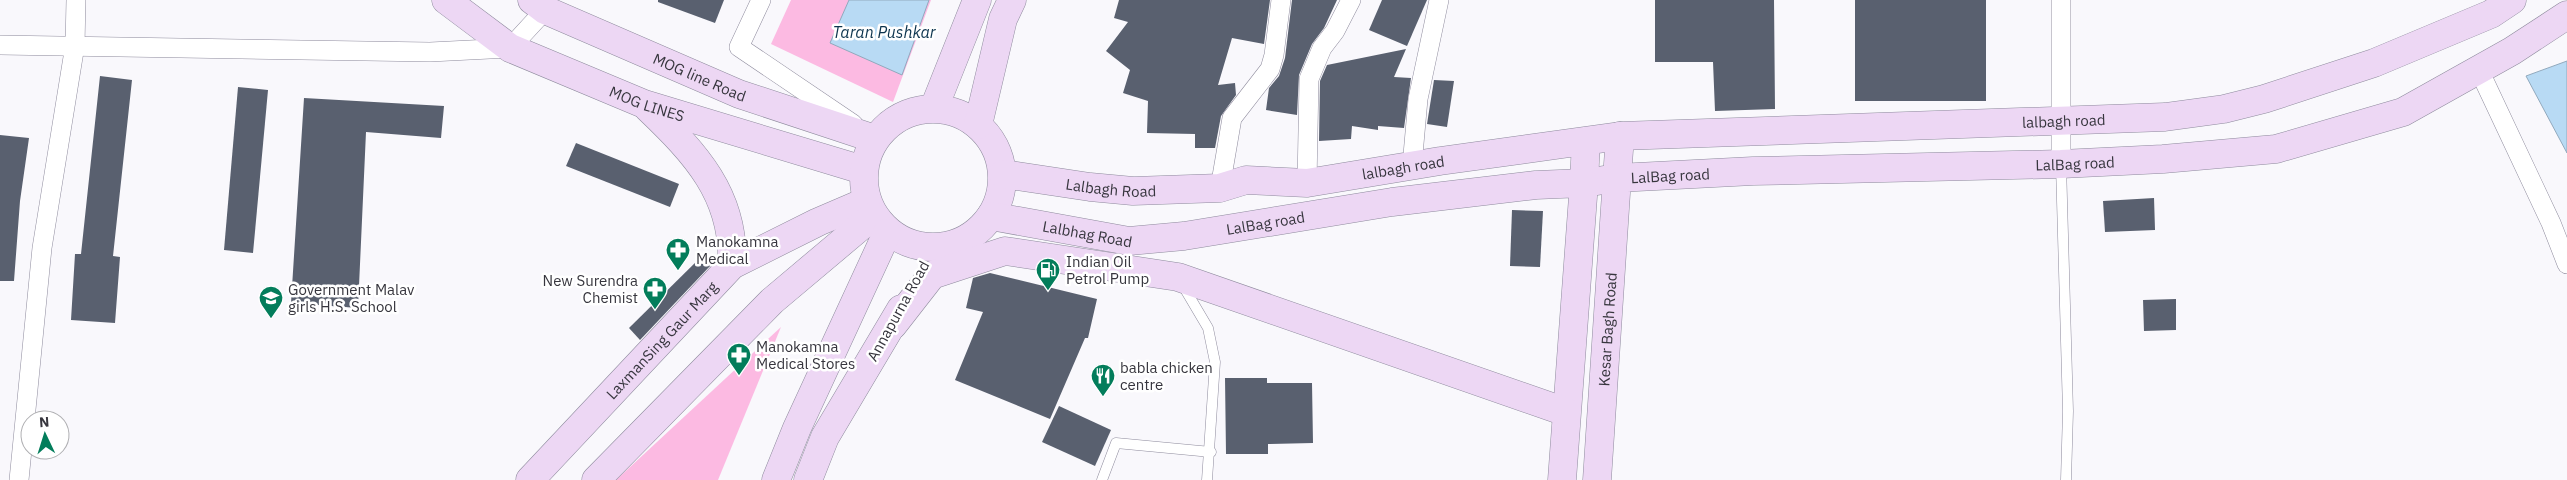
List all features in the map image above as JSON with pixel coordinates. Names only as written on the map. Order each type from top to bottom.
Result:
[{"type":"main road","name":"MOG LINES","points":[[446,0],[510,48],[644,104],[863,170]]},
{"type":"main road","points":[[934,108],[977,0]]},
{"type":"main road","points":[[978,125],[1003,19],[1012,0]]},
{"type":"main road","name":"MOG line Road","points":[[539,5],[740,94],[874,139]]},
{"type":"main road","name":"lalbagh road","points":[[1220,188],[1246,180],[1307,184],[1412,166],[1620,136],[2165,117],[2224,109],[2264,99],[2374,63],[2501,7]]},
{"type":"main road","name":"LalBag road","points":[[1184,236],[1392,202],[1536,185],[1584,183],[1617,178],[1752,172],[2061,164],[2163,159],[2276,149],[2403,112],[2512,52],[2567,15]]},
{"type":"main road","points":[[644,104],[682,140],[718,192],[730,225],[733,242],[732,265]]},
{"type":"main road","points":[[776,480],[876,217],[863,170],[867,154],[874,139],[890,122],[911,112],[934,108],[957,113],[978,125],[991,139],[999,155],[1003,174],[1000,196],[991,216],[976,233],[956,244],[933,248],[916,246],[876,217]]},
{"type":"main road","name":"Kesar Bagh Road","points":[[1597,480],[1620,136]]},
{"type":"main road","points":[[1562,480],[1586,141]]},
{"type":"main road","name":"Lalbagh Road","points":[[1003,174],[1090,187],[1133,191],[1220,188]]},
{"type":"main road","name":"Lalbhag Road","points":[[991,216],[1129,241],[1184,236]]},
{"type":"main road","points":[[596,480],[772,301],[876,217]]},
{"type":"main road","name":"LaxmanSing Gaur Marg","points":[[530,480],[732,265],[818,222],[876,217]]},
{"type":"main road","points":[[1129,241],[1178,277]]},
{"type":"main road","name":"Annapurna Road","points":[[808,480],[825,437],[893,325],[933,248]]},
{"type":"main road","points":[[893,325],[932,275],[1005,251],[1178,277],[1566,412]]},
{"type":"street","points":[[19,480],[42,248],[75,45],[76,0]]},
{"type":"street","points":[[762,0],[739,47],[874,139]]},
{"type":"street","points":[[1220,188],[1232,118],[1262,79],[1272,62],[1281,0]]},
{"type":"street","points":[[1307,184],[1309,79],[1322,48],[1335,31],[1351,0]]},
{"type":"street","points":[[1412,166],[1418,99],[1440,0]]},
{"type":"street","points":[[2061,0],[2061,164]]},
{"type":"street","points":[[0,45],[430,52],[510,48],[539,5]]},
{"type":"street","points":[[2479,70],[2548,214],[2567,264]]},
{"type":"lane","points":[[2061,164],[2068,411],[2066,480]]},
{"type":"lane","points":[[1178,277],[1208,328],[1215,362],[1211,452],[1207,480]]},
{"type":"lane","points":[[1102,480],[1116,443],[1211,452]]},
{"type":"shaded area","points":[[791,0],[931,0],[893,102],[771,44]]},
{"type":"shaded area","points":[[781,327],[718,480],[616,480]]},
{"type":"water","name":"Taran Pushkar","points":[[849,0],[929,0],[902,75],[830,43]]},
{"type":"water","points":[[2567,61],[2567,153],[2526,76]]},
{"type":"building","points":[[658,0],[724,0],[715,23],[658,2]]},
{"type":"building","points":[[1119,0],[1270,0],[1264,44],[1232,38],[1218,85],[1235,83],[1236,95],[1221,116],[1215,148],[1195,148],[1195,134],[1147,133],[1148,101],[1123,93],[1130,70],[1106,51],[1128,22],[1114,18]]},
{"type":"building","points":[[1292,0],[1337,0],[1324,28],[1312,44],[1299,75],[1297,115],[1266,110],[1269,88],[1279,76],[1285,58]]},
{"type":"building","points":[[1382,0],[1427,0],[1407,46],[1369,30]]},
{"type":"building","points":[[1655,0],[1774,0],[1775,109],[1715,111],[1713,62],[1655,62]]},
{"type":"building","points":[[1855,0],[1986,0],[1986,101],[1855,101]]},
{"type":"building","points":[[1406,49],[1394,77],[1411,78],[1404,128],[1378,126],[1378,130],[1352,126],[1351,139],[1319,141],[1320,81],[1327,65]]},
{"type":"building","points":[[100,76],[132,80],[113,256],[120,257],[115,323],[71,320],[75,254],[81,254]]},
{"type":"building","points":[[1434,80],[1454,81],[1447,127],[1427,124]]},
{"type":"building","points":[[238,87],[268,90],[253,253],[224,250]]},
{"type":"building","points":[[304,98],[444,106],[441,138],[366,132],[358,308],[291,303]]},
{"type":"building","points":[[0,135],[29,138],[20,201],[14,281],[0,281]]},
{"type":"building","points":[[576,143],[679,184],[670,207],[566,166]]},
{"type":"building","points":[[2154,198],[2155,230],[2105,232],[2103,201]]},
{"type":"building","points":[[1512,210],[1543,211],[1540,267],[1510,266]]},
{"type":"building","points":[[702,256],[711,265],[640,340],[629,328]]},
{"type":"building","points":[[990,273],[1097,299],[1088,338],[1085,338],[1050,419],[955,380],[983,312],[966,308],[973,278]]},
{"type":"building","points":[[2176,299],[2176,330],[2144,331],[2143,300]]},
{"type":"building","points":[[1225,378],[1267,378],[1267,383],[1312,383],[1313,443],[1268,444],[1268,454],[1226,454]]},
{"type":"building","points":[[1059,406],[1111,430],[1095,466],[1042,442]]},
{"type":"place","name":"Manokamna Medical","points":[[678,271]]},
{"type":"place","name":"Indian Oil Petrol Pump","points":[[1048,291]]},
{"type":"place","name":"New Surendra Chemist","points":[[655,310]]},
{"type":"place","name":"Government Malav girls H.S. School","points":[[271,319]]},
{"type":"place","name":"Manokamna Medical Stores","points":[[739,376]]},
{"type":"place","name":"babla chicken centre","points":[[1103,397]]}]
